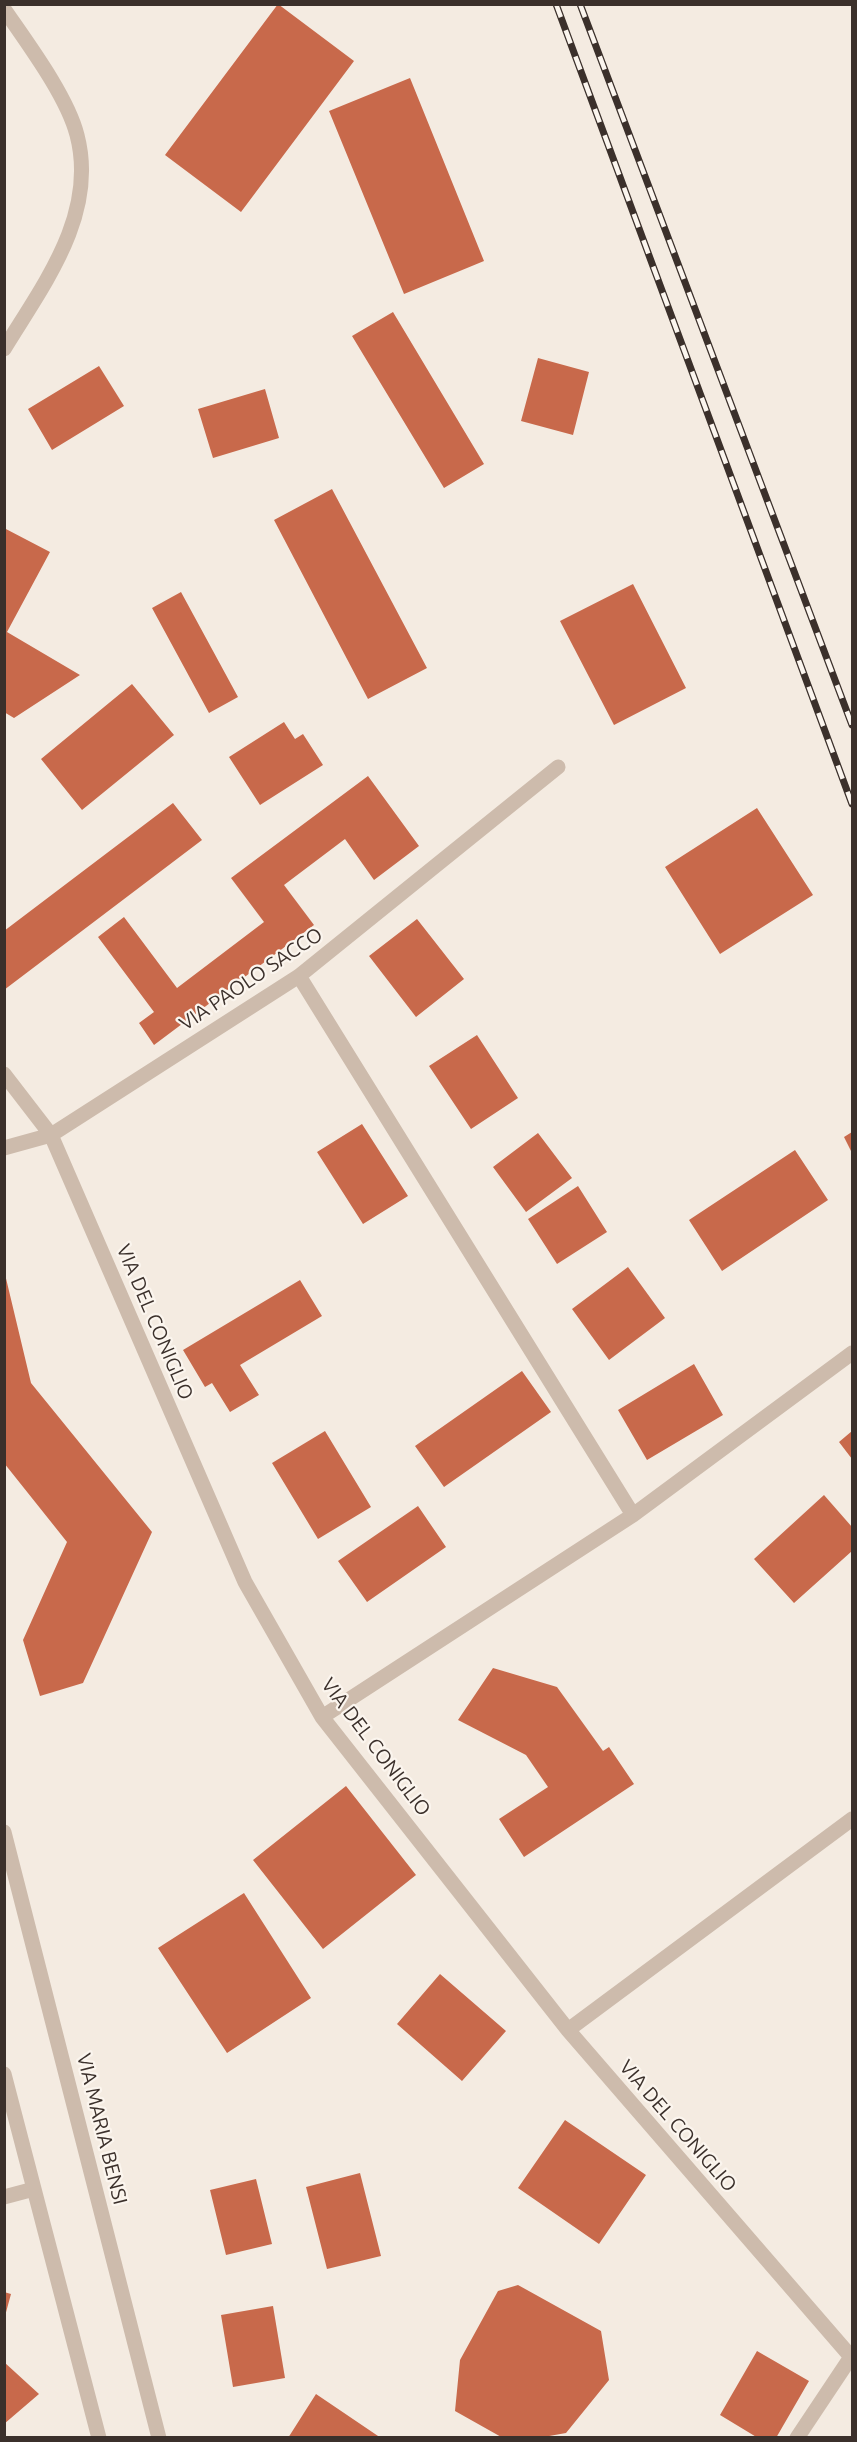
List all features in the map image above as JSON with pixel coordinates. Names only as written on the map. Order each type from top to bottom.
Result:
[{"type":"street","points":[[4,9],[57,91],[77,134],[81,158],[80,188],[75,217],[67,243],[4,349]]},
{"type":"street","name":"VIA PAOLO SACCO","points":[[4,1148],[51,1135],[299,976],[558,767]]},
{"type":"street","points":[[299,976],[633,1515]]},
{"type":"street","name":"VIA DEL CONIGLIO","points":[[4,1074],[51,1135],[245,1582],[322,1717],[568,2030],[852,2357]]},
{"type":"street","points":[[322,1717],[633,1515],[852,1353]]},
{"type":"street","points":[[568,2030],[852,1820]]},
{"type":"street","name":"VIA MARIA BENSI","points":[[4,1832],[159,2438]]},
{"type":"street","points":[[4,2074],[99,2438]]},
{"type":"street","points":[[4,2197],[34,2189]]},
{"type":"street","points":[[797,2438],[852,2357]]},
{"type":"building","points":[[278,4],[354,61],[241,212],[165,155]]},
{"type":"building","points":[[410,78],[484,261],[404,294],[329,111]]},
{"type":"building","points":[[393,312],[484,464],[444,488],[352,336]]},
{"type":"building","points":[[538,358],[589,372],[573,435],[521,421]]},
{"type":"building","points":[[99,366],[124,406],[52,450],[28,409]]},
{"type":"building","points":[[265,389],[279,438],[213,458],[198,409]]},
{"type":"building","points":[[332,489],[427,668],[368,699],[274,520]]},
{"type":"building","points":[[4,528],[50,552],[7,632],[80,675],[14,718],[4,712]]},
{"type":"building","points":[[633,584],[686,688],[614,725],[560,621]]},
{"type":"building","points":[[181,592],[238,697],[209,713],[152,608]]},
{"type":"building","points":[[132,684],[174,735],[82,810],[41,759]]},
{"type":"building","points":[[284,722],[295,739],[303,734],[323,765],[260,805],[229,757]]},
{"type":"building","points":[[368,776],[419,846],[374,880],[345,839],[284,885],[314,925],[154,1045],[139,1023],[154,1012],[98,937],[124,917],[177,988],[264,922],[231,878]]},
{"type":"building","points":[[173,803],[202,840],[4,990],[4,931]]},
{"type":"building","points":[[757,808],[813,895],[720,954],[665,867]]},
{"type":"building","points":[[417,919],[464,979],[416,1017],[369,956]]},
{"type":"building","points":[[477,1035],[518,1098],[471,1129],[429,1066]]},
{"type":"building","points":[[362,1124],[408,1196],[363,1224],[317,1152]]},
{"type":"building","points":[[852,1132],[852,1153],[844,1137]]},
{"type":"building","points":[[538,1133],[572,1178],[526,1212],[493,1167]]},
{"type":"building","points":[[795,1150],[828,1200],[722,1271],[689,1220]]},
{"type":"building","points":[[578,1186],[607,1232],[557,1264],[528,1219]]},
{"type":"building","points":[[628,1267],[665,1318],[609,1360],[572,1309]]},
{"type":"building","points":[[4,1270],[31,1383],[152,1532],[83,1683],[40,1696],[23,1640],[67,1542],[4,1463]]},
{"type":"building","points":[[300,1280],[322,1316],[240,1365],[259,1395],[230,1412],[212,1383],[205,1387],[183,1350]]},
{"type":"building","points":[[694,1364],[723,1415],[647,1460],[618,1410]]},
{"type":"building","points":[[522,1371],[551,1412],[444,1487],[415,1446]]},
{"type":"building","points":[[325,1431],[371,1507],[318,1539],[272,1463]]},
{"type":"building","points":[[852,1431],[852,1459],[839,1442]]},
{"type":"building","points":[[824,1495],[852,1527],[852,1551],[794,1603],[754,1559]]},
{"type":"building","points":[[418,1506],[446,1547],[367,1602],[338,1561]]},
{"type":"building","points":[[493,1668],[557,1687],[603,1751],[609,1747],[634,1784],[524,1857],[499,1819],[548,1787],[526,1755],[458,1720]]},
{"type":"building","points":[[346,1786],[416,1875],[323,1949],[253,1860]]},
{"type":"building","points":[[244,1893],[311,1998],[227,2053],[158,1948]]},
{"type":"building","points":[[440,1974],[506,2031],[462,2081],[397,2024]]},
{"type":"building","points":[[565,2120],[646,2175],[599,2244],[518,2188]]},
{"type":"building","points":[[360,2173],[381,2256],[327,2269],[306,2187]]},
{"type":"building","points":[[256,2179],[272,2244],[226,2255],[210,2190]]},
{"type":"building","points":[[518,2285],[601,2331],[609,2380],[566,2433],[538,2438],[503,2438],[455,2411],[460,2360],[498,2291]]},
{"type":"building","points":[[4,2292],[11,2294],[5,2316],[4,2316]]},
{"type":"building","points":[[273,2306],[285,2378],[233,2387],[221,2315]]},
{"type":"building","points":[[757,2351],[809,2381],[776,2438],[758,2438],[720,2415]]},
{"type":"building","points":[[4,2362],[39,2394],[4,2424]]},
{"type":"building","points":[[316,2394],[381,2438],[288,2438]]},
{"type":"railway","points":[[556,4],[852,804]]},
{"type":"railway","points":[[580,4],[852,725]]}]
